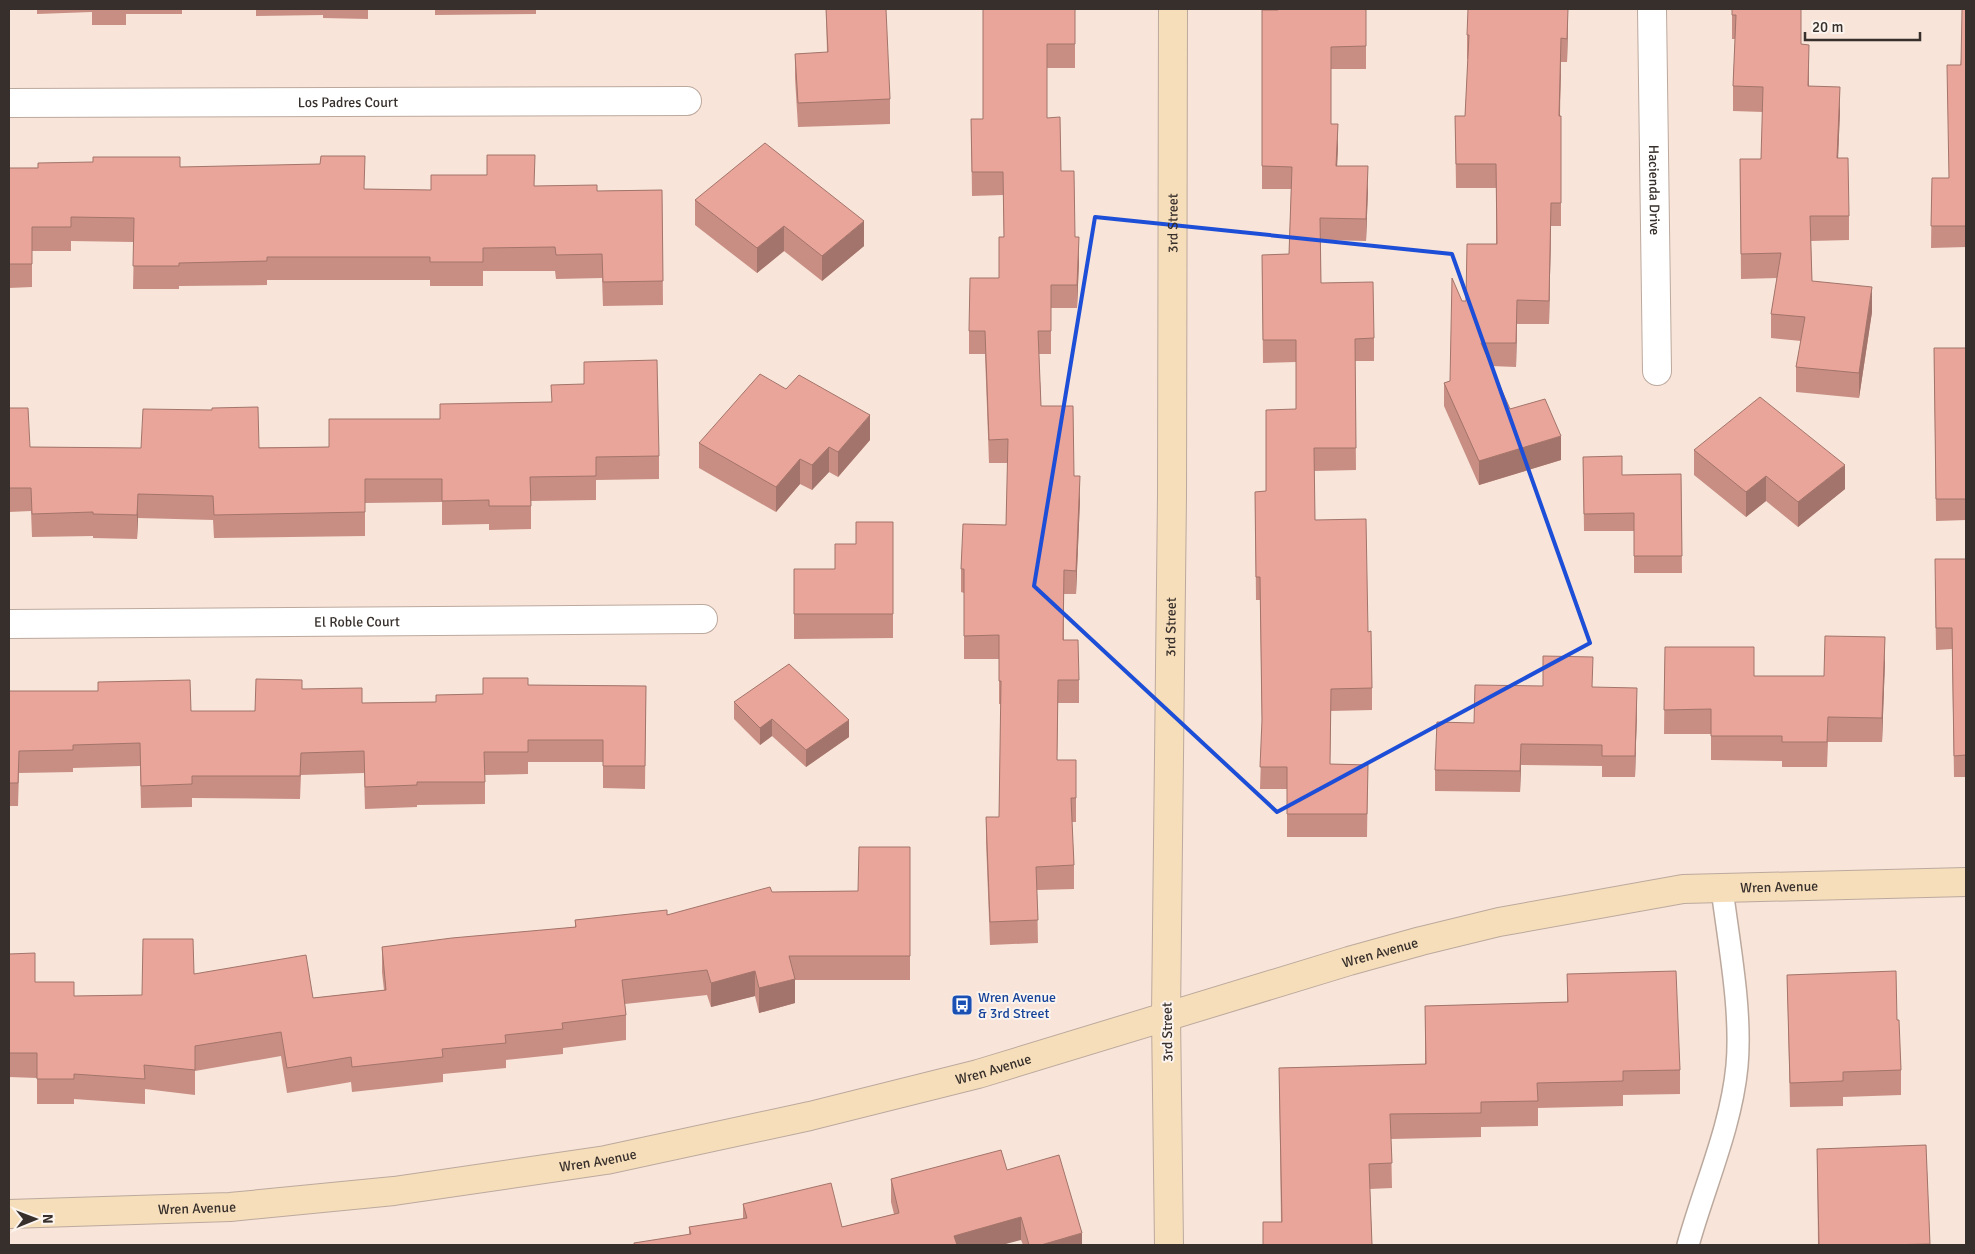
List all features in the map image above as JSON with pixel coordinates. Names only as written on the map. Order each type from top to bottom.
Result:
[{"type":"street","name":"3rd Street","points":[[1169,1245],[1166,1016],[1172,496],[1173,9]]},
{"type":"street","name":"Hacienda Drive","points":[[1652,9],[1657,371]]},
{"type":"street","name":"Los Padres Court","points":[[9,103],[687,101]]},
{"type":"street","name":"El Roble Court","points":[[9,624],[703,618]]},
{"type":"street","name":"Wren Avenue","points":[[9,1214],[230,1207],[394,1191],[606,1160],[810,1116],[978,1074],[1358,958],[1499,922],[1683,889],[1966,882]]},
{"type":"lane","points":[[1688,1245],[1711,1176],[1737,1067],[1737,1026],[1722,889]]},
{"type":"highlighted area","points":[[1095,217],[1452,254],[1590,643],[1277,812],[1034,586]]},
{"type":"building","points":[[826,9],[886,9],[890,99],[798,103],[795,54],[828,52]]},
{"type":"building","points":[[983,9],[1075,9],[1075,44],[1047,44],[1047,118],[1060,117],[1061,171],[1074,171],[1075,237],[1079,237],[1077,285],[1051,285],[1051,331],[1038,331],[1041,406],[1073,406],[1074,476],[1080,476],[1076,571],[1064,570],[1063,640],[1078,640],[1079,680],[1058,680],[1057,760],[1076,760],[1076,798],[1071,798],[1074,865],[1036,867],[1038,920],[990,922],[986,817],[999,817],[1001,681],[999,681],[999,635],[964,636],[964,569],[961,569],[963,524],[1006,525],[1008,439],[989,440],[985,331],[969,331],[970,278],[999,278],[999,237],[1004,237],[1003,172],[972,172],[971,119],[983,119]]},
{"type":"building","points":[[1366,9],[1366,46],[1331,47],[1331,124],[1338,124],[1336,166],[1368,166],[1366,219],[1320,218],[1321,283],[1373,282],[1374,338],[1355,339],[1356,448],[1314,448],[1315,520],[1366,519],[1368,632],[1371,631],[1372,688],[1331,689],[1330,764],[1368,765],[1367,814],[1287,814],[1287,767],[1260,767],[1262,720],[1260,577],[1256,577],[1255,492],[1266,491],[1266,410],[1296,409],[1296,340],[1263,340],[1262,255],[1289,254],[1292,167],[1262,166],[1262,10]]},
{"type":"building","points":[[1468,9],[1568,9],[1567,39],[1561,38],[1559,116],[1561,116],[1561,203],[1551,203],[1549,301],[1517,300],[1516,343],[1481,343],[1510,409],[1545,399],[1561,436],[1479,461],[1444,383],[1450,381],[1452,278],[1462,301],[1466,301],[1467,244],[1497,244],[1496,164],[1456,164],[1455,116],[1465,116],[1469,35],[1467,35]]},
{"type":"building","points":[[1732,9],[1801,9],[1801,44],[1809,45],[1808,86],[1840,87],[1837,158],[1848,158],[1849,216],[1810,216],[1812,281],[1872,287],[1859,373],[1796,367],[1805,317],[1771,314],[1781,253],[1741,254],[1740,159],[1761,159],[1763,87],[1733,86],[1736,15],[1732,15]]},
{"type":"building","points":[[1962,9],[1966,9],[1966,226],[1931,226],[1932,178],[1949,178],[1947,65],[1961,65]]},
{"type":"building","points":[[765,143],[864,221],[822,256],[784,226],[757,248],[695,200]]},
{"type":"building","points":[[487,155],[535,155],[534,186],[597,185],[597,191],[662,190],[663,281],[603,282],[602,254],[556,255],[555,247],[483,248],[483,262],[430,262],[430,257],[267,257],[267,261],[179,263],[179,266],[133,266],[134,218],[71,217],[71,227],[32,227],[32,264],[9,264],[9,168],[38,168],[38,163],[93,162],[93,157],[180,157],[180,167],[320,164],[321,156],[365,156],[364,189],[431,190],[431,175],[487,175]]},
{"type":"building","points":[[1934,348],[1966,348],[1966,499],[1936,499]]},
{"type":"building","points":[[657,360],[659,456],[596,457],[596,476],[530,477],[531,506],[489,506],[489,500],[442,501],[442,479],[365,479],[365,512],[214,515],[213,496],[138,494],[137,515],[93,514],[93,512],[32,514],[31,488],[9,488],[9,408],[28,408],[30,447],[141,448],[143,409],[212,410],[212,408],[258,407],[259,448],[329,447],[329,419],[440,419],[440,404],[552,402],[551,385],[584,384],[584,362]]},
{"type":"building","points":[[760,374],[786,389],[799,375],[870,415],[838,452],[829,447],[812,465],[800,459],[776,487],[699,443]]},
{"type":"building","points":[[1760,397],[1845,465],[1798,502],[1766,476],[1746,492],[1694,450]]},
{"type":"building","points":[[1622,456],[1622,475],[1681,474],[1682,556],[1634,556],[1634,513],[1584,514],[1583,457]]},
{"type":"building","points":[[856,522],[893,522],[893,614],[794,614],[794,569],[835,569],[835,544],[856,544]]},
{"type":"building","points":[[1935,559],[1966,559],[1966,755],[1954,756],[1952,628],[1936,628]]},
{"type":"building","points":[[1825,636],[1885,637],[1882,718],[1828,717],[1827,742],[1782,742],[1782,736],[1711,736],[1711,709],[1664,710],[1665,647],[1754,647],[1754,676],[1824,676]]},
{"type":"building","points":[[1543,656],[1593,657],[1592,687],[1637,688],[1635,756],[1602,756],[1602,745],[1521,744],[1520,771],[1435,770],[1437,722],[1474,723],[1475,685],[1543,686]]},
{"type":"building","points":[[789,664],[849,720],[806,750],[772,719],[760,728],[734,702]]},
{"type":"building","points":[[483,678],[528,678],[528,685],[646,686],[645,766],[603,766],[603,740],[528,740],[528,752],[484,752],[485,782],[417,782],[417,785],[365,787],[364,751],[301,753],[300,776],[192,776],[192,784],[141,786],[140,743],[73,745],[73,750],[19,751],[18,783],[9,783],[9,691],[98,691],[98,682],[190,680],[191,711],[255,711],[256,679],[302,680],[302,689],[362,688],[362,703],[436,702],[436,695],[483,694]]},
{"type":"building","points":[[859,847],[910,847],[910,956],[789,956],[795,979],[759,988],[755,971],[711,983],[707,970],[622,980],[626,1015],[562,1023],[563,1029],[505,1035],[506,1043],[442,1049],[443,1057],[352,1067],[351,1057],[287,1068],[281,1032],[195,1046],[195,1070],[144,1065],[145,1079],[74,1074],[74,1079],[37,1079],[37,1053],[9,1053],[9,954],[35,953],[35,982],[74,982],[74,996],[142,995],[143,939],[193,939],[194,974],[306,955],[313,998],[386,990],[382,947],[452,938],[576,927],[575,920],[667,910],[667,915],[770,887],[772,892],[858,891]]},
{"type":"building","points":[[1676,971],[1680,1070],[1623,1071],[1623,1081],[1537,1083],[1538,1101],[1481,1102],[1481,1113],[1390,1114],[1392,1163],[1369,1164],[1372,1245],[1263,1245],[1263,1222],[1282,1222],[1279,1068],[1426,1064],[1425,1006],[1568,1002],[1567,974]]},
{"type":"building","points":[[1896,971],[1901,1070],[1843,1072],[1843,1081],[1790,1083],[1787,975]]},
{"type":"building","points":[[1926,1145],[1930,1244],[1819,1245],[1817,1149]]},
{"type":"building","points":[[1001,1150],[1007,1170],[1059,1155],[1082,1233],[1041,1245],[1029,1245],[1021,1217],[954,1236],[957,1245],[634,1245],[634,1243],[691,1234],[689,1227],[747,1218],[743,1204],[831,1183],[842,1227],[899,1213],[891,1179]]},
{"type":"place","name":"Wren Avenue & 3rd Street","points":[[962,1005]]}]
